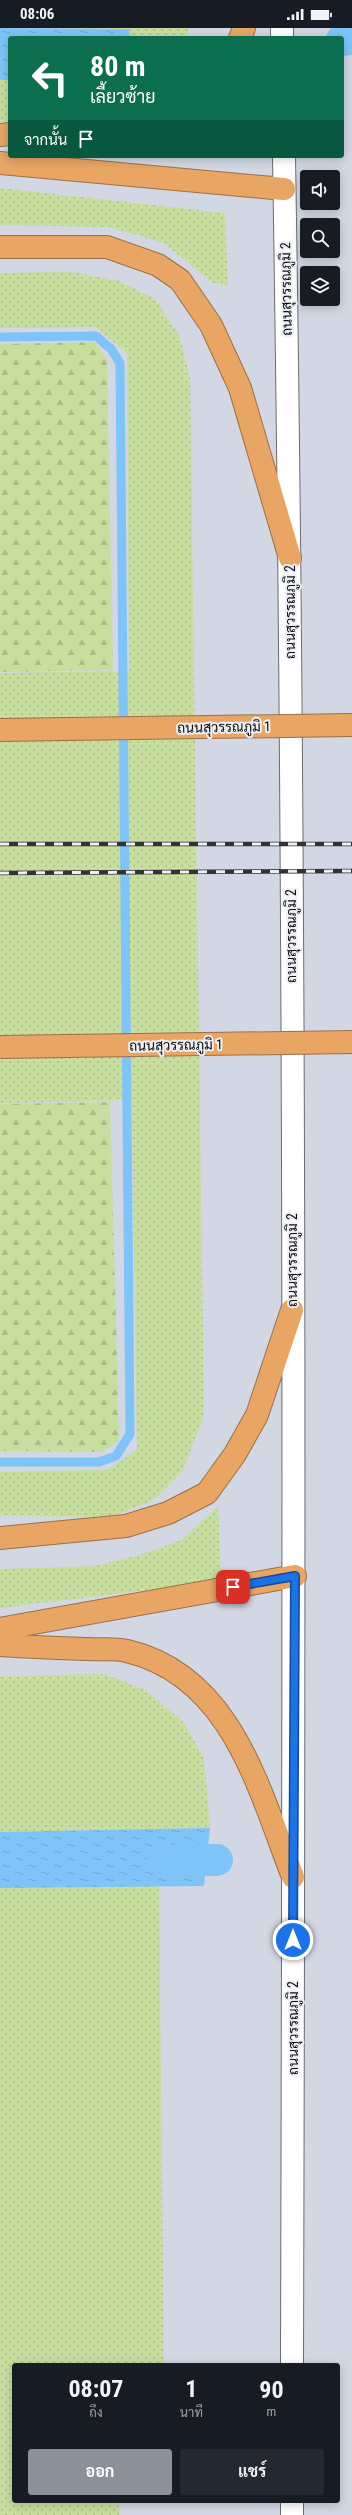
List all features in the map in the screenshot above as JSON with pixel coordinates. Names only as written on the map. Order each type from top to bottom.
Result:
[{"type":"highway","points":[[0,163],[284,189]]},
{"type":"highway","points":[[0,247],[107,247],[158,265],[180,280],[211,325],[240,388],[290,558]]},
{"type":"highway","name":"ถนนสุวรรณภูมิ 1","points":[[0,730],[352,725]]},
{"type":"highway","name":"ถนนสุวรรณภูมิ 1","points":[[0,1047],[352,1042]]},
{"type":"highway","points":[[0,1538],[126,1526],[168,1513],[207,1493],[235,1454],[257,1415],[292,1310]]},
{"type":"highway","points":[[0,1629],[295,1576]]},
{"type":"highway","points":[[0,1645],[127,1651],[165,1666],[199,1689],[223,1717],[243,1752],[293,1877]]},
{"type":"street","name":"ถนนสุวรรณภูมิ 2","points":[[284,158],[290,558],[292,1310],[295,1576],[292,2363]]},
{"type":"street","points":[[292,2503],[292,2515]]},
{"type":"shaded area","points":[[0,28],[352,28],[352,2515],[0,2515]]},
{"type":"green space","points":[[16,28],[190,28],[186,36],[130,36],[129,29]]},
{"type":"green space","points":[[0,80],[8,80],[8,121],[0,122]]},
{"type":"green space","points":[[0,188],[225,213],[228,286],[213,283],[164,243],[109,227],[0,225]]},
{"type":"green space","points":[[73,272],[119,281],[155,299],[179,335],[190,378],[204,1416],[183,1470],[154,1500],[110,1517],[0,1516],[0,1472],[107,1470],[137,1450],[132,1100],[0,1103],[0,673],[129,671],[127,353],[95,327],[0,328],[0,273]]},
{"type":"green space","points":[[95,342],[107,360],[113,670],[0,672],[0,344]]},
{"type":"green space","points":[[110,1102],[119,1440],[103,1452],[0,1451],[0,1104]]},
{"type":"green space","points":[[218,1506],[221,1581],[0,1608],[0,1569],[95,1566],[140,1555],[182,1540]]},
{"type":"green space","points":[[105,1674],[147,1691],[184,1723],[204,1758],[210,1828],[0,1832],[0,1676]]},
{"type":"green space","points":[[159,1886],[164,2363],[12,2363],[12,2503],[119,2503],[120,2515],[0,2515],[0,1888]]},
{"type":"water","points":[[0,28],[129,29],[130,36],[8,36],[8,80],[0,80]]},
{"type":"water","points":[[210,1828],[204,1886],[0,1888],[0,1832]]},
{"type":"waterway","points":[[344,40],[352,39]]},
{"type":"waterway","points":[[0,337],[96,336],[111,349],[120,363],[130,1434],[116,1456],[99,1462],[0,1462]]},
{"type":"waterway","points":[[163,1861],[217,1860]]},
{"type":"railway","points":[[0,844],[352,844]]},
{"type":"railway","points":[[0,873],[352,871]]},
{"type":"route","points":[[233,1587],[295,1576],[293,1940]]}]
